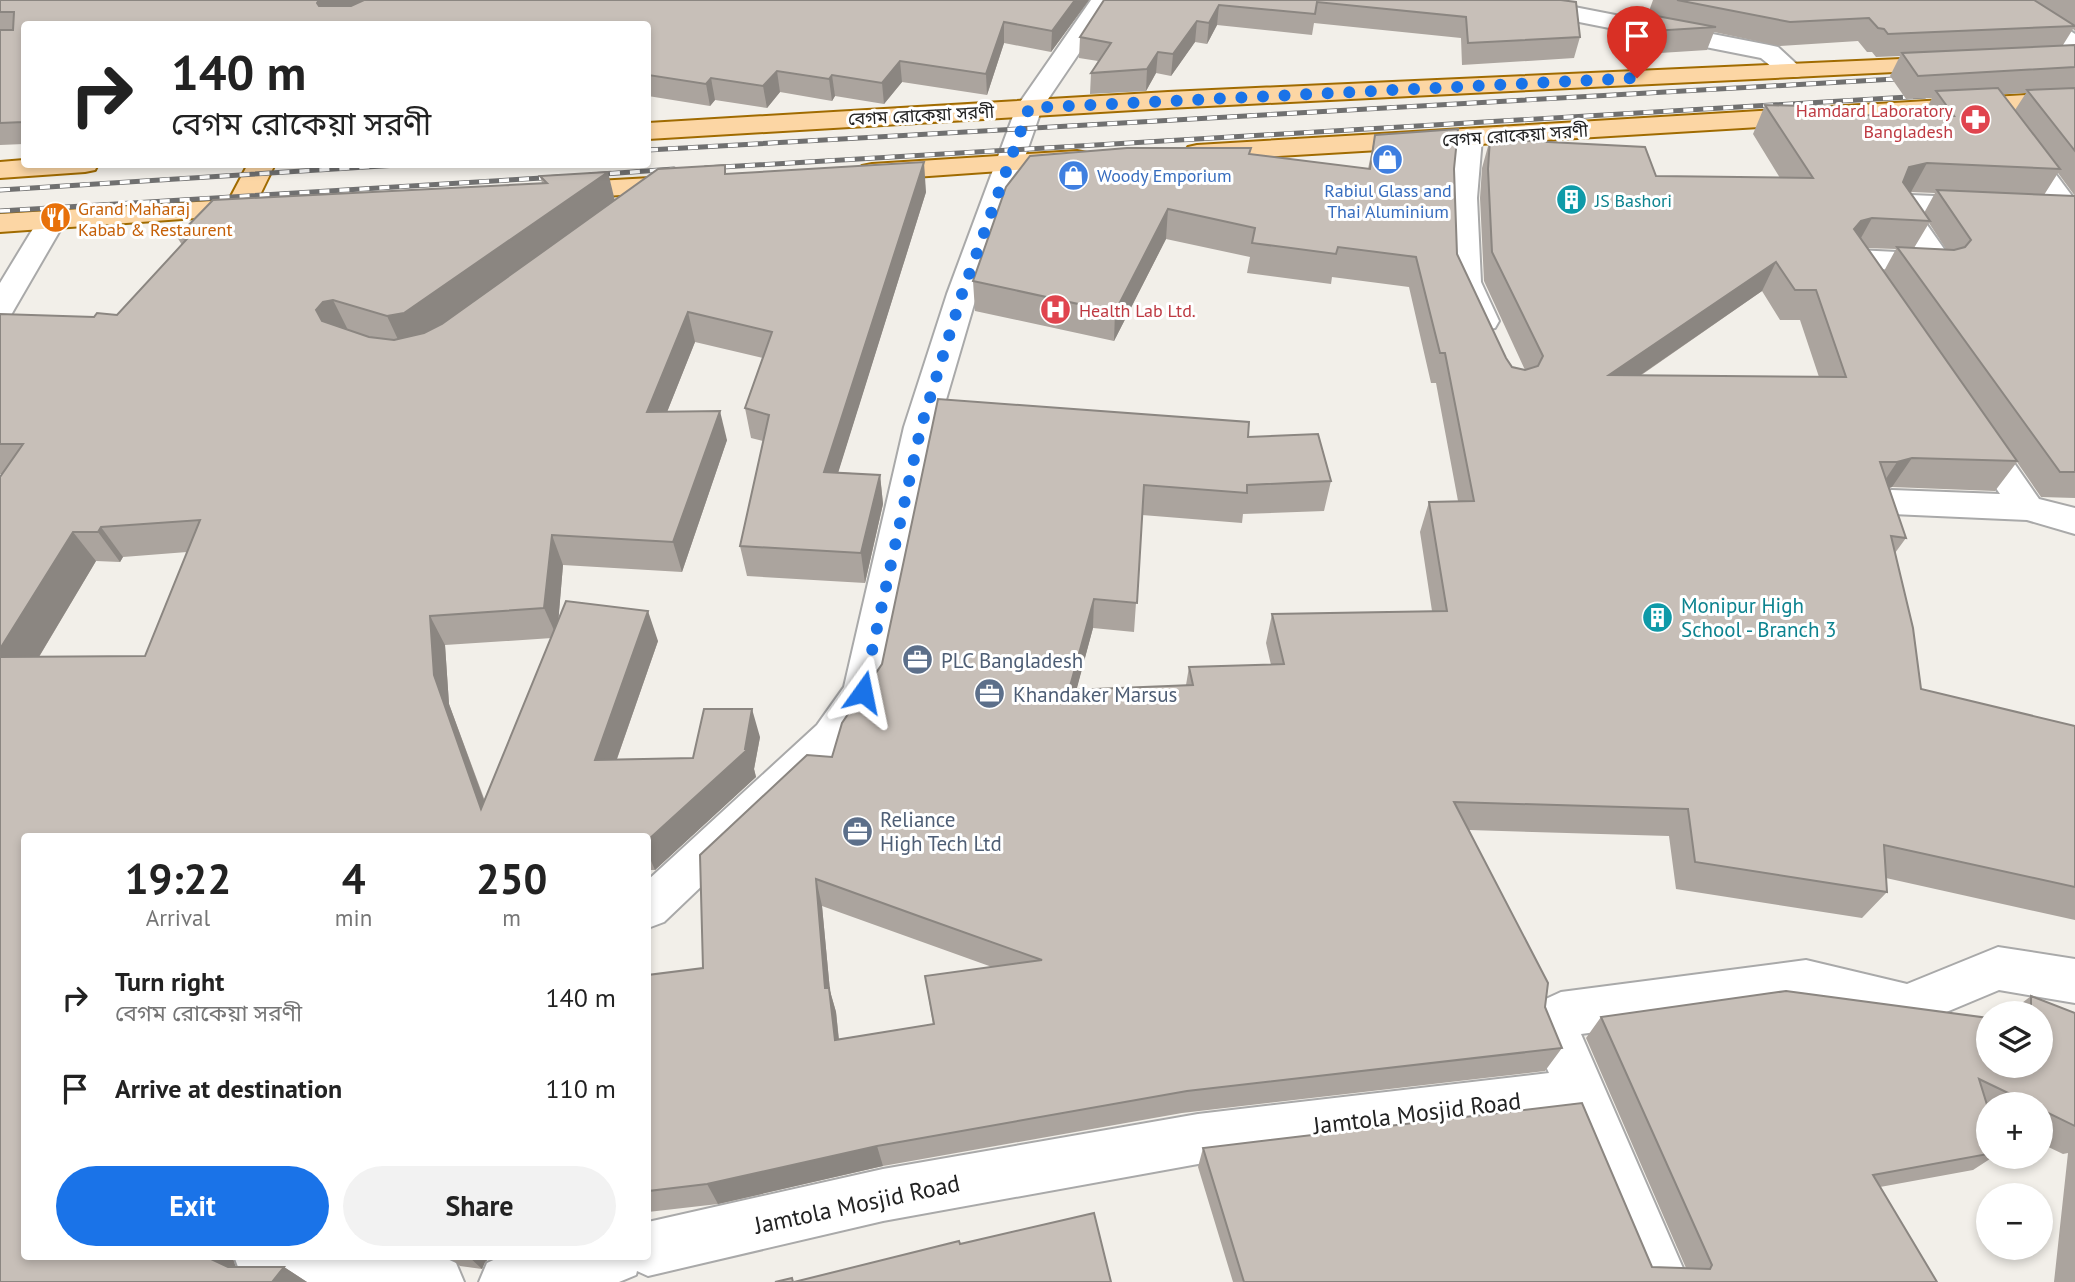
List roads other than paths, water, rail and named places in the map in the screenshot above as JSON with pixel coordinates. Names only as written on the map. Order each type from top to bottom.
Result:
[{"type":"main road","points":[[2048,59],[2075,58]]},
{"type":"main road","name":"বেগম রোকেয়া সরণী","points":[[651,131],[1029,108],[1967,63]]},
{"type":"main road","name":"বেগম রোকেয়া সরণী","points":[[1177,154],[2075,100]]},
{"type":"main road","points":[[848,174],[1107,158]]},
{"type":"main road","points":[[0,170],[28,168]]},
{"type":"main road","points":[[239,208],[260,168]]},
{"type":"main road","points":[[537,192],[713,183]]},
{"type":"main road","points":[[0,223],[279,206]]},
{"type":"street","points":[[651,905],[831,737],[863,692],[921,427],[962,294],[1029,108],[1103,0]]},
{"type":"street","points":[[1472,0],[1528,3],[1769,52],[1792,71]]},
{"type":"street","points":[[2006,0],[2075,44]]},
{"type":"street","points":[[1990,105],[2071,215]]},
{"type":"street","points":[[1469,138],[1463,198],[1466,282],[1493,340]]},
{"type":"street","points":[[615,218],[659,186]]},
{"type":"street","points":[[1894,316],[1856,259],[1939,263],[1903,210],[1904,205],[1911,203],[2022,208],[2071,215]]},
{"type":"street","points":[[0,308],[52,220]]},
{"type":"street","points":[[1960,411],[2027,508]]},
{"type":"street","points":[[1892,502],[2027,508],[2075,521]]},
{"type":"street","points":[[1662,1282],[1555,1030],[1554,1019],[1562,1014],[1806,982],[1908,1006],[1998,968],[2008,967],[2075,981]]},
{"type":"street","name":"Jamtola Mosjid Road","points":[[651,1249],[883,1195],[1184,1142],[1582,1093]]},
{"type":"street","points":[[287,1260],[437,1282]]},
{"type":"street","points":[[537,1273],[598,1260]]},
{"type":"railway","points":[[651,150],[1912,78]]},
{"type":"railway","points":[[705,168],[1925,96]]},
{"type":"railway","points":[[0,190],[350,168]]},
{"type":"railway","points":[[590,175],[674,169]]},
{"type":"railway","points":[[0,211],[559,177]]},
{"type":"place","name":"Hamdard Laboratory Bangladesh","points":[[1976,120]]},
{"type":"place","name":"Rabiul Glass and Thai Aluminium","points":[[1388,160]]},
{"type":"place","name":"Woody Emporium","points":[[1074,175]]},
{"type":"place","name":"JS Bashori","points":[[1572,200]]},
{"type":"place","name":"Grand Maharaj Kabab & Restaurent","points":[[55,218]]},
{"type":"place","name":"Health Lab Ltd.","points":[[1056,310]]},
{"type":"place","name":"Monipur High School - Branch 3","points":[[1658,617]]},
{"type":"place","name":"PLC Bangladesh","points":[[918,660]]},
{"type":"place","name":"Khandaker Marsus","points":[[990,694]]},
{"type":"place","name":"Reliance High Tech Ltd","points":[[857,831]]}]
